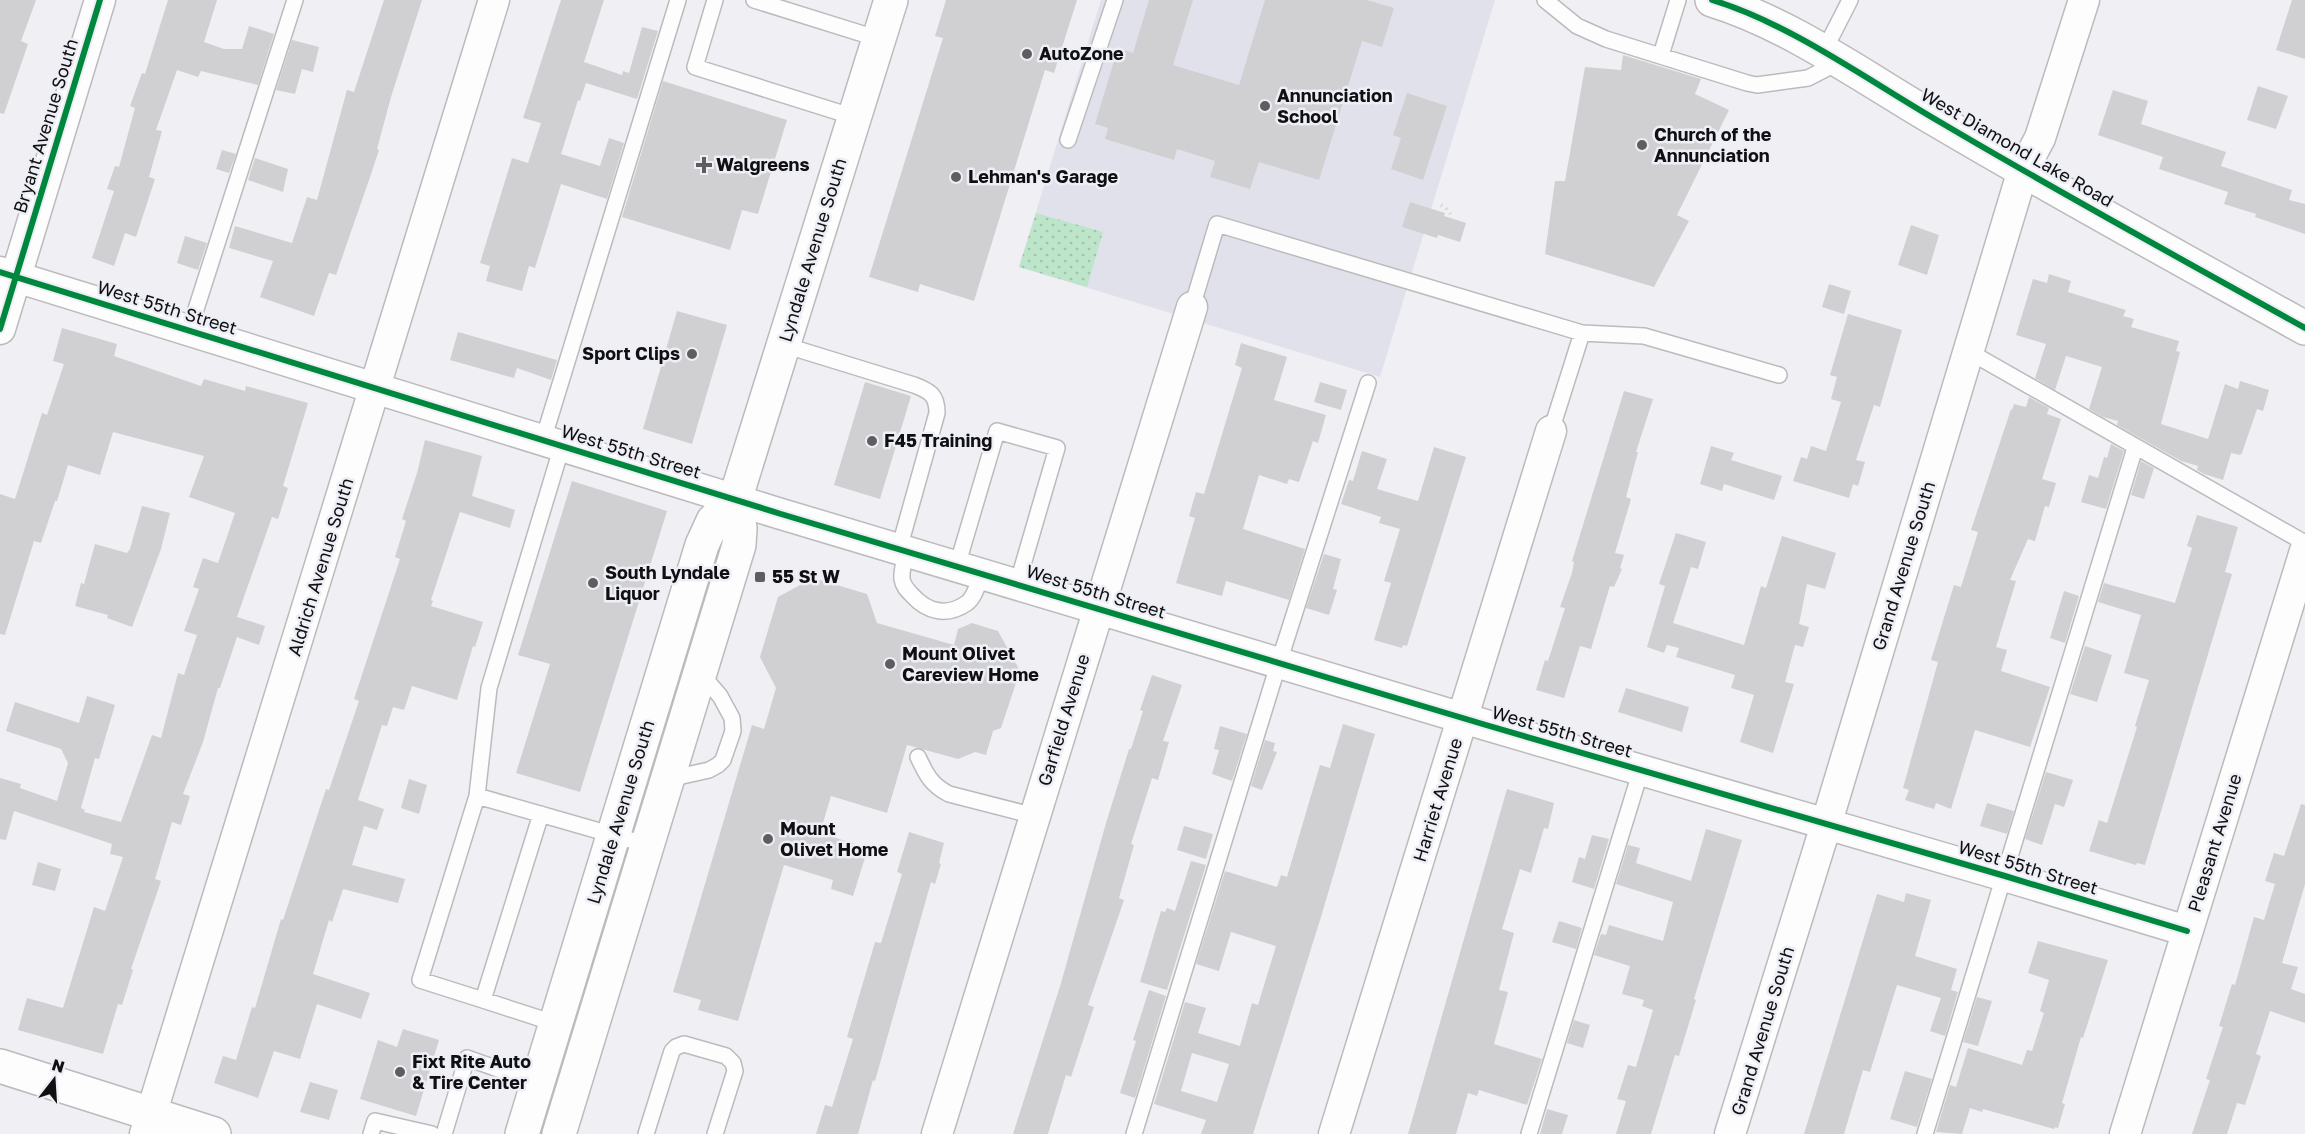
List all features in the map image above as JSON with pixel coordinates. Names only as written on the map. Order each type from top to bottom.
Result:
[{"type":"main road","name":"Lyndale Avenue South","points":[[559,1134],[739,545],[740,528],[735,500],[891,0]]},
{"type":"main road","name":"West Diamond Lake Road","points":[[1712,0],[1760,18],[2023,170],[2305,328]]},
{"type":"main road","name":"Lyndale Avenue South","points":[[522,1134],[702,545],[713,521],[735,500]]},
{"type":"main road","points":[[0,1066],[148,1124],[214,1134]]},
{"type":"street","name":"Bryant Avenue South","points":[[0,329],[8,274],[100,0]]},
{"type":"street","name":"Aldrich Avenue South","points":[[148,1124],[494,0]]},
{"type":"street","name":"Grand Avenue South","points":[[1730,1134],[1826,825],[2023,170],[2040,138],[2084,0]]},
{"type":"street","name":"West 55th Street","points":[[8,274],[735,500],[1463,718],[2187,931]]},
{"type":"street","name":"Garfield Avenue","points":[[937,1134],[1192,307]]},
{"type":"street","name":"Harriet Avenue","points":[[1334,1134],[1551,431]]},
{"type":"street","name":"Pleasant Avenue","points":[[2125,1134],[2305,551]]},
{"type":"lane","points":[[189,331],[295,0]]},
{"type":"lane","points":[[557,1024],[420,980],[477,796],[489,688],[553,443],[678,0]]},
{"type":"lane","points":[[716,0],[695,67],[854,117]]},
{"type":"lane","points":[[754,0],[879,39]]},
{"type":"lane","points":[[1068,140],[1115,0]]},
{"type":"lane","points":[[1545,0],[1577,26],[1605,39],[1757,85],[1808,78],[1831,58],[1850,0]]},
{"type":"lane","points":[[1661,55],[1678,0]]},
{"type":"lane","points":[[1192,307],[1217,224],[1582,333],[1644,336],[1779,375]]},
{"type":"lane","points":[[1551,431],[1582,333]]},
{"type":"lane","points":[[784,345],[914,385],[930,391],[937,400],[937,413],[902,550],[902,576],[905,588],[920,604],[931,610],[947,612],[967,603],[974,594],[970,570],[997,431],[1057,448],[1017,585]]},
{"type":"lane","points":[[1968,351],[2305,543]]},
{"type":"lane","points":[[1134,1134],[1279,662],[1368,383]]},
{"type":"lane","points":[[1925,1134],[2135,448]]},
{"type":"lane","points":[[669,780],[709,771],[718,765],[723,760],[733,731],[732,718],[720,696],[701,674]]},
{"type":"lane","points":[[918,757],[929,780],[943,791],[1035,816]]},
{"type":"lane","points":[[1529,1134],[1641,770]]},
{"type":"lane","points":[[477,796],[648,845]]},
{"type":"lane","points":[[483,1000],[542,814]]},
{"type":"lane","points":[[646,1134],[672,1051],[684,1044],[726,1056],[733,1063],[735,1071],[715,1134]]},
{"type":"lane","points":[[444,1134],[466,1058],[512,1074],[539,1079]]},
{"type":"lane","points":[[371,1134],[375,1121],[432,1134]]},
{"type":"path","points":[[1441,205],[1452,216]]},
{"type":"shaded area","name":"Annunciation School","points":[[1101,0],[1495,0],[1380,377],[1019,267]]},
{"type":"green space","points":[[1036,213],[1103,232],[1087,287],[1019,267]]},
{"type":"building","points":[[0,0],[36,0],[21,41],[28,44],[4,114],[0,113]]},
{"type":"building","points":[[168,0],[217,0],[204,42],[224,49],[242,49],[249,26],[274,34],[258,85],[201,71],[198,77],[177,70],[156,130],[162,131],[149,177],[155,179],[136,237],[125,233],[114,266],[92,258],[114,191],[107,189],[115,166],[119,167],[135,108],[130,106],[142,73],[145,74]]},
{"type":"building","points":[[384,0],[422,0],[391,97],[377,149],[379,150],[369,180],[336,275],[329,273],[314,316],[260,297],[273,261],[229,248],[235,226],[292,243],[307,197],[317,200],[347,90],[354,92]]},
{"type":"building","points":[[561,0],[604,0],[584,62],[622,75],[623,71],[629,73],[642,27],[658,31],[637,99],[586,83],[580,101],[578,100],[561,154],[600,166],[609,138],[624,143],[607,199],[561,184],[535,268],[529,266],[522,291],[486,281],[490,266],[480,263],[512,158],[528,163],[541,123],[523,118]]},
{"type":"building","name":"Lehman's Garage","points":[[946,0],[1077,0],[1054,73],[1045,70],[974,301],[920,284],[918,292],[869,277],[943,38],[935,36]]},
{"type":"building","points":[[1149,0],[1193,0],[1173,65],[1239,85],[1265,0],[1367,0],[1394,8],[1382,47],[1362,41],[1319,180],[1259,162],[1250,189],[1210,177],[1215,161],[1177,149],[1174,160],[1105,139],[1108,128],[1095,124],[1118,48],[1133,53]]},
{"type":"building","points":[[2292,0],[2305,0],[2305,59],[2276,50]]},
{"type":"building","points":[[292,40],[319,47],[313,72],[302,69],[295,94],[276,90]]},
{"type":"building","name":"Church of the Annunciation","points":[[1623,55],[1701,79],[1695,94],[1729,110],[1677,215],[1689,221],[1654,287],[1545,254],[1555,181],[1565,181],[1585,67],[1621,70]]},
{"type":"building","name":"Walgreens","points":[[663,81],[787,120],[758,214],[742,210],[730,250],[622,217]]},
{"type":"building","points":[[2258,86],[2288,96],[2276,129],[2247,120]]},
{"type":"building","points":[[2113,90],[2148,101],[2141,124],[2226,152],[2221,166],[2292,190],[2289,200],[2305,204],[2305,234],[2224,204],[2228,192],[2159,169],[2163,157],[2098,135]]},
{"type":"building","points":[[1407,93],[1447,106],[1423,180],[1391,169],[1401,138],[1393,135]]},
{"type":"building","points":[[222,150],[236,154],[229,173],[216,169]]},
{"type":"building","points":[[255,158],[288,169],[283,192],[248,180]]},
{"type":"building","points":[[1410,202],[1445,213],[1444,216],[1466,223],[1460,242],[1438,235],[1437,238],[1402,227]]},
{"type":"building","points":[[1911,225],[1939,235],[1927,275],[1898,265]]},
{"type":"building","points":[[185,236],[207,243],[198,270],[177,263]]},
{"type":"building","points":[[2049,274],[2071,281],[2068,292],[2126,310],[2123,316],[2134,319],[2131,327],[2179,341],[2176,351],[2180,352],[2161,424],[2208,439],[2225,384],[2238,389],[2240,381],[2269,390],[2263,411],[2257,409],[2242,453],[2240,455],[2231,453],[2223,480],[2204,474],[2197,470],[2198,466],[2181,461],[2117,425],[2118,421],[2103,417],[2089,409],[2102,367],[2066,356],[2055,390],[2035,378],[2046,344],[2016,335],[2033,279],[2047,283]]},
{"type":"building","points":[[1829,284],[1851,291],[1844,314],[1822,307]]},
{"type":"building","points":[[677,311],[727,325],[692,444],[643,429]]},
{"type":"building","points":[[1848,314],[1902,330],[1880,407],[1874,405],[1856,460],[1865,462],[1858,486],[1853,484],[1849,498],[1793,481],[1801,457],[1807,459],[1811,446],[1826,451],[1841,402],[1831,399],[1837,377],[1830,375]]},
{"type":"building","points":[[62,328],[117,344],[114,356],[201,386],[204,379],[245,391],[246,386],[308,403],[283,486],[288,488],[278,519],[272,517],[237,617],[265,626],[259,645],[237,637],[220,688],[218,688],[203,742],[183,794],[190,796],[181,825],[172,822],[155,879],[161,881],[131,969],[133,970],[122,1005],[118,1004],[103,1054],[18,1030],[27,998],[63,1008],[94,907],[105,911],[123,857],[110,854],[112,844],[14,811],[6,840],[0,839],[0,778],[21,784],[20,788],[57,801],[68,763],[61,749],[6,731],[15,702],[79,723],[87,696],[115,705],[99,759],[95,758],[81,808],[85,810],[84,812],[121,822],[152,735],[161,738],[178,673],[184,675],[197,635],[184,631],[199,589],[193,587],[203,558],[218,563],[235,513],[189,497],[204,456],[113,432],[100,475],[68,465],[41,543],[34,541],[5,635],[0,634],[0,494],[15,499],[42,413],[47,415],[64,364],[53,361]]},
{"type":"building","points":[[458,332],[557,360],[551,380],[517,368],[514,378],[450,360]]},
{"type":"building","points":[[1241,343],[1287,357],[1274,400],[1326,415],[1318,443],[1313,441],[1299,482],[1289,479],[1287,484],[1259,475],[1243,529],[1305,549],[1289,600],[1226,581],[1222,596],[1176,583],[1195,518],[1189,516],[1196,492],[1204,494],[1242,368],[1235,365]]},
{"type":"building","name":"F45 Training","points":[[865,382],[911,396],[880,499],[834,485]]},
{"type":"building","points":[[1320,382],[1347,390],[1341,410],[1314,402]]},
{"type":"building","points":[[1624,391],[1653,399],[1636,452],[1638,452],[1626,497],[1631,499],[1615,553],[1624,555],[1620,568],[1622,569],[1614,587],[1610,586],[1591,649],[1580,646],[1564,698],[1536,690],[1565,608],[1560,607],[1572,573],[1574,562],[1572,561]]},
{"type":"building","points":[[2029,397],[2049,408],[2047,414],[2061,419],[2042,479],[2056,483],[2049,507],[2045,506],[2035,541],[2028,539],[2010,580],[2016,581],[1996,647],[2007,650],[2001,671],[2050,687],[2030,747],[1975,730],[1951,809],[1936,803],[1934,809],[1905,800],[1909,790],[1903,788],[1938,662],[1931,660],[1954,585],[1961,587],[1978,532],[1971,530],[2011,409],[2014,404],[2026,407]]},
{"type":"building","points":[[425,440],[482,456],[472,496],[515,510],[510,528],[460,512],[431,600],[433,601],[431,606],[483,622],[475,647],[473,646],[457,700],[412,686],[404,710],[393,707],[387,726],[382,725],[358,800],[384,809],[377,830],[364,826],[352,865],[405,879],[398,903],[343,889],[332,922],[329,920],[313,974],[370,993],[361,1019],[317,1004],[300,1059],[274,1051],[258,1098],[214,1083],[223,1056],[236,1060],[252,1007],[255,1008],[281,919],[283,920],[326,789],[329,790],[359,701],[354,699],[400,559],[395,557],[406,521],[402,519]]},
{"type":"building","points":[[2111,444],[2124,451],[2106,509],[2081,502],[2089,475],[2098,478],[2104,457],[2107,458]]},
{"type":"building","points":[[1711,446],[1734,453],[1731,460],[1782,476],[1774,500],[1724,484],[1722,491],[1700,484]]},
{"type":"building","points":[[1434,447],[1466,457],[1407,646],[1403,645],[1402,648],[1374,640],[1391,583],[1384,581],[1400,529],[1379,523],[1381,517],[1341,504],[1349,480],[1353,481],[1362,451],[1387,459],[1377,489],[1418,501]]},
{"type":"building","points":[[2141,461],[2154,468],[2144,499],[2131,495]]},
{"type":"building","name":"South Lyndale Liquor","points":[[572,481],[667,511],[580,792],[516,773],[550,664],[518,655]]},
{"type":"building","points":[[142,506],[170,513],[161,549],[132,627],[107,618],[108,615],[75,606],[81,583],[84,584],[95,544],[127,553]]},
{"type":"building","points":[[2197,515],[2238,527],[2225,572],[2232,574],[2145,865],[2137,863],[2136,865],[2089,851],[2099,820],[2107,823],[2149,680],[2124,673],[2141,615],[2098,602],[2104,583],[2175,603],[2192,548],[2187,546]]},
{"type":"building","points":[[1676,533],[1706,542],[1698,569],[1691,567],[1673,623],[1744,645],[1761,586],[1766,588],[1782,536],[1836,553],[1825,589],[1807,584],[1799,624],[1809,627],[1803,647],[1795,645],[1785,682],[1794,684],[1773,753],[1740,742],[1754,695],[1731,688],[1735,675],[1676,657],[1679,648],[1667,645],[1664,653],[1647,647],[1665,586],[1659,584]]},
{"type":"building","points":[[1324,554],[1341,559],[1333,589],[1337,590],[1329,615],[1306,608]]},
{"type":"building","points":[[813,578],[867,594],[877,623],[954,645],[958,629],[972,623],[998,631],[1020,671],[1001,728],[993,731],[986,755],[975,752],[958,759],[907,745],[887,813],[831,796],[820,833],[868,848],[853,896],[831,889],[833,880],[784,865],[738,1021],[698,1010],[701,1000],[673,992],[752,725],[764,729],[776,688],[760,657],[778,597]]},
{"type":"building","points":[[2064,591],[2079,596],[2065,643],[2050,638]]},
{"type":"building","points":[[2085,646],[2112,655],[2097,702],[2070,694]]},
{"type":"building","points":[[1152,675],[1182,685],[1163,741],[1169,742],[1158,780],[1152,778],[1131,844],[1134,845],[1119,898],[1124,900],[1088,1005],[1094,1007],[1071,1077],[1066,1075],[1048,1134],[1013,1134],[1061,983],[1106,823],[1143,711],[1140,710]]},
{"type":"building","points":[[1626,688],[1689,707],[1682,732],[1618,712]]},
{"type":"building","points":[[1343,724],[1375,734],[1253,1134],[1201,1134],[1206,1120],[1154,1104],[1185,1002],[1206,1008],[1198,1033],[1240,1046],[1252,1003],[1258,1005],[1276,946],[1231,932],[1219,971],[1196,964],[1225,871],[1277,887],[1281,875],[1287,877],[1320,765],[1330,768]],"holes":[[[1192,1053],[1229,1064],[1217,1102],[1181,1091]]]},
{"type":"building","points":[[1220,726],[1247,734],[1232,781],[1212,774],[1219,750],[1214,749]]},
{"type":"building","points":[[1265,740],[1275,743],[1273,751],[1277,752],[1262,790],[1251,786]]},
{"type":"building","points":[[2046,772],[2073,780],[2064,807],[2055,804],[2042,845],[2025,839]]},
{"type":"building","points":[[409,779],[427,785],[419,814],[401,808]]},
{"type":"building","points":[[1507,789],[1554,803],[1548,829],[1544,828],[1531,873],[1520,869],[1502,929],[1514,933],[1499,990],[1508,992],[1494,1044],[1542,1059],[1527,1105],[1479,1090],[1477,1096],[1468,1093],[1456,1134],[1408,1134]]},
{"type":"building","points":[[1987,803],[2014,811],[2007,834],[1980,826]]},
{"type":"building","points":[[2301,804],[2305,805],[2305,884],[2282,963],[2298,967],[2291,989],[2305,994],[2305,1023],[2270,1011],[2256,1054],[2261,1056],[2245,1105],[2237,1103],[2227,1134],[2192,1134],[2210,1080],[2206,1079],[2223,1027],[2219,1026],[2232,984],[2235,985],[2254,917],[2264,920],[2275,884],[2265,881],[2274,853],[2284,856]]},
{"type":"building","points":[[1184,826],[1213,834],[1206,859],[1177,850]]},
{"type":"building","points":[[1706,829],[1742,840],[1694,999],[1696,1000],[1679,1056],[1675,1055],[1651,1134],[1616,1134],[1626,1101],[1617,1099],[1628,1065],[1636,1067],[1653,1010],[1642,1006],[1644,1000],[1622,994],[1630,966],[1594,955],[1601,934],[1606,935],[1609,925],[1663,941],[1673,902],[1616,884],[1628,845],[1640,848],[1636,863],[1691,881]]},
{"type":"building","points":[[909,832],[944,843],[939,863],[941,864],[935,884],[931,882],[875,1081],[873,1080],[858,1134],[816,1134],[825,1105],[832,1107],[853,1039],[847,1037],[875,942],[881,943],[902,874],[897,872]]},
{"type":"building","points":[[1592,835],[1609,839],[1594,889],[1572,882],[1579,857],[1585,859]]},
{"type":"building","points":[[1191,861],[1206,865],[1167,990],[1140,982],[1161,911],[1165,912],[1167,908],[1175,911]]},
{"type":"building","points":[[38,862],[61,869],[55,891],[32,885]]},
{"type":"building","points":[[1906,893],[1931,900],[1915,956],[1957,969],[1951,990],[1958,992],[1945,1036],[1930,1031],[1941,998],[1897,985],[1870,1072],[1863,1070],[1844,1134],[1804,1134],[1877,894],[1904,902]]},
{"type":"building","points":[[1559,921],[1582,928],[1576,949],[1552,942]]},
{"type":"building","points":[[2038,941],[2108,960],[2083,1038],[2081,1037],[2062,1103],[2065,1104],[2058,1128],[2054,1129],[1983,1109],[1982,1112],[1970,1108],[1962,1134],[1936,1132],[1950,1085],[1956,1087],[1968,1048],[2022,1065],[2027,1050],[2032,1051],[2044,1013],[2040,1011],[2049,980],[2028,973]]},
{"type":"building","points":[[1149,990],[1166,996],[1135,1098],[1120,1093],[1136,1041],[1133,1040]]},
{"type":"building","points":[[1977,997],[1992,1001],[1978,1046],[1963,1042]]},
{"type":"building","points":[[1574,1020],[1590,1025],[1583,1048],[1567,1043]]},
{"type":"building","points":[[403,1029],[439,1040],[416,1116],[360,1099],[378,1040],[397,1047]]},
{"type":"building","points":[[1905,1071],[1932,1079],[1917,1127],[1890,1119]]},
{"type":"building","points":[[310,1082],[338,1090],[329,1120],[300,1112]]},
{"type":"building","points":[[1547,1109],[1568,1115],[1562,1134],[1540,1134]]},
{"type":"cycle path","points":[[0,329],[100,0]]},
{"type":"cycle path","points":[[1712,0],[1742,10],[1800,38],[2030,175],[2305,328]]},
{"type":"cycle path","points":[[0,272],[781,514],[1486,725],[2187,931]]},
{"type":"place","name":"AutoZone","points":[[1027,54]]},
{"type":"place","name":"Annunciation School","points":[[1265,106]]},
{"type":"place","name":"Church of the Annunciation","points":[[1642,145]]},
{"type":"place","name":"Walgreens","points":[[704,165]]},
{"type":"place","name":"Lehman's Garage","points":[[956,177]]},
{"type":"place","name":"Sport Clips","points":[[692,354]]},
{"type":"place","name":"F45 Training","points":[[872,441]]},
{"type":"place","name":"55 St W","points":[[760,577]]},
{"type":"place","name":"South Lyndale Liquor","points":[[593,583]]},
{"type":"place","name":"Mount Olivet Careview Home","points":[[890,664]]},
{"type":"place","name":"Mount Olivet Home","points":[[768,839]]},
{"type":"place","name":"Fixt Rite Auto & Tire Center","points":[[400,1072]]}]
